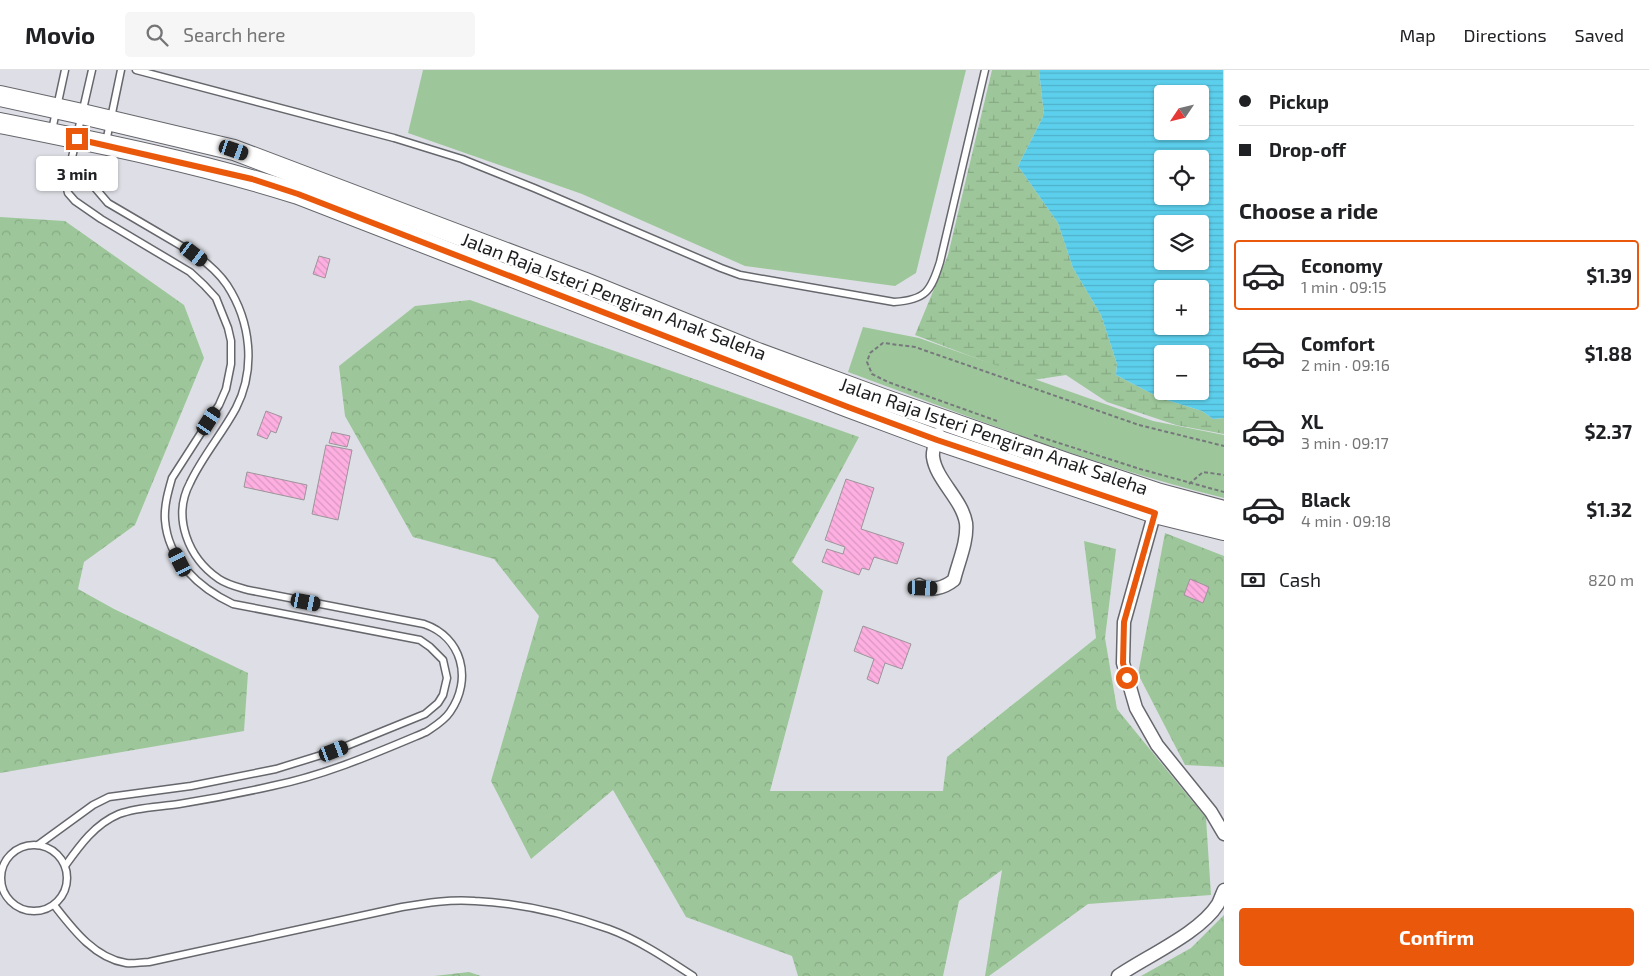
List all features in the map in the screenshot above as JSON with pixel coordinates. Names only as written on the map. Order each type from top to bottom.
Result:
[{"type":"main road","name":"Jalan Raja Isteri Pengiran Anak Saleha","points":[[0,96],[197,140],[256,157],[582,282],[756,352],[1066,463],[1224,530]]},
{"type":"main road","name":"Jalan Raja Isteri Pengiran Anak Saleha","points":[[0,123],[252,179],[298,194],[937,440],[1158,503],[1224,511]]},
{"type":"street","points":[[919,585],[923,588],[941,588],[954,580],[967,531],[966,520],[962,510],[935,465],[933,455],[942,420]]},
{"type":"street","points":[[1158,503],[1124,622],[1123,663],[1136,708],[1153,737],[1211,812],[1224,834]]},
{"type":"street","points":[[1118,976],[1201,923],[1217,905],[1224,890]]},
{"type":"lane","points":[[51,134],[66,70]]},
{"type":"lane","points":[[38,845],[93,805],[110,797],[191,786],[256,773],[327,753],[376,735],[433,709],[443,695],[447,678],[443,660],[420,640],[233,604],[220,598],[196,581],[180,562],[173,549],[165,520],[169,490],[172,478],[219,405],[226,389],[231,364],[228,328],[216,298],[190,272],[101,219],[75,201],[68,193],[66,185],[92,70]]},
{"type":"lane","points":[[105,145],[121,70]]},
{"type":"lane","points":[[136,70],[394,138],[462,159],[740,275],[894,302],[909,301],[922,296],[933,284],[940,262],[985,70]]},
{"type":"lane","points":[[65,866],[93,831],[107,820],[120,814],[133,810],[180,804],[276,786],[332,769],[426,732],[450,714],[462,687],[462,672],[454,647],[435,628],[424,624],[232,586],[209,571],[198,559],[190,546],[183,526],[184,496],[190,482],[236,408],[245,383],[248,368],[248,349],[242,314],[227,284],[206,262],[108,203],[72,162]]},
{"type":"lane","points":[[27,845],[38,845],[55,852],[65,866],[67,877],[66,888],[54,905],[44,910],[33,911],[13,904],[1,886],[0,875],[3,864],[9,855],[27,845]]},
{"type":"lane","points":[[54,905],[76,933],[92,947],[126,963],[149,962],[402,907],[439,901],[474,900],[540,910],[610,929],[663,956],[693,976]]},
{"type":"path","points":[[999,422],[888,382],[872,374],[867,362],[870,353],[882,342],[916,346],[1139,425],[1224,446]]},
{"type":"path","points":[[1033,434],[1189,484],[1224,492]]},
{"type":"path","points":[[1189,484],[1203,472],[1224,475]]},
{"type":"green space","points":[[423,70],[966,70],[916,273],[895,286],[745,266],[582,194],[408,133]]},
{"type":"green space","points":[[992,70],[1039,70],[1044,115],[1018,166],[1058,223],[1073,268],[1101,315],[1117,364],[1116,375],[1154,395],[1154,400],[1166,400],[1202,411],[1213,419],[1224,418],[1224,434],[1176,425],[1107,402],[1066,375],[1033,380],[915,335],[948,255]]},
{"type":"green space","points":[[0,217],[65,221],[184,305],[204,358],[135,525],[84,562],[78,589],[114,609],[248,673],[244,731],[0,773]]},
{"type":"green space","points":[[470,300],[859,437],[792,562],[823,591],[770,791],[943,791],[947,757],[1096,638],[1084,541],[1116,549],[1105,638],[1117,709],[1206,818],[1211,895],[1088,904],[989,976],[985,976],[1002,870],[959,901],[943,976],[798,976],[792,956],[686,917],[613,790],[531,859],[491,781],[539,616],[494,559],[413,537],[345,416],[339,366],[415,306]]},
{"type":"green space","points":[[863,327],[919,338],[1153,421],[1224,435],[1224,498],[1081,456],[987,424],[848,372]]},
{"type":"green space","points":[[1165,533],[1224,556],[1224,767],[1185,765],[1138,674]]},
{"type":"green space","points":[[1224,915],[1224,976],[1141,976],[1191,948]]},
{"type":"green space","points":[[469,972],[481,976],[434,976]]},
{"type":"water","points":[[1039,70],[1223,70],[1224,418],[1213,419],[1202,411],[1166,400],[1209,400],[1209,345],[1154,345],[1154,395],[1116,375],[1117,364],[1101,315],[1073,268],[1058,223],[1018,166],[1044,115]]},
{"type":"building","points":[[319,256],[330,259],[325,278],[313,274]]},
{"type":"building","points":[[266,411],[282,417],[276,433],[271,431],[267,439],[257,435]]},
{"type":"building","points":[[332,432],[350,436],[347,447],[329,443]]},
{"type":"building","points":[[326,445],[352,450],[338,520],[312,514]]},
{"type":"building","points":[[247,472],[307,485],[304,500],[244,487]]},
{"type":"building","points":[[846,479],[874,488],[861,529],[904,543],[897,564],[874,557],[869,570],[862,568],[859,575],[822,562],[827,549],[843,554],[845,547],[825,540]]},
{"type":"building","points":[[1190,579],[1209,587],[1203,603],[1184,595]]},
{"type":"building","points":[[863,626],[911,644],[902,669],[885,663],[878,684],[867,679],[874,659],[854,651]]},
{"type":"route","points":[[77,139],[252,179],[298,194],[848,407],[937,440],[1155,513],[1124,622],[1123,663],[1127,678]]}]
